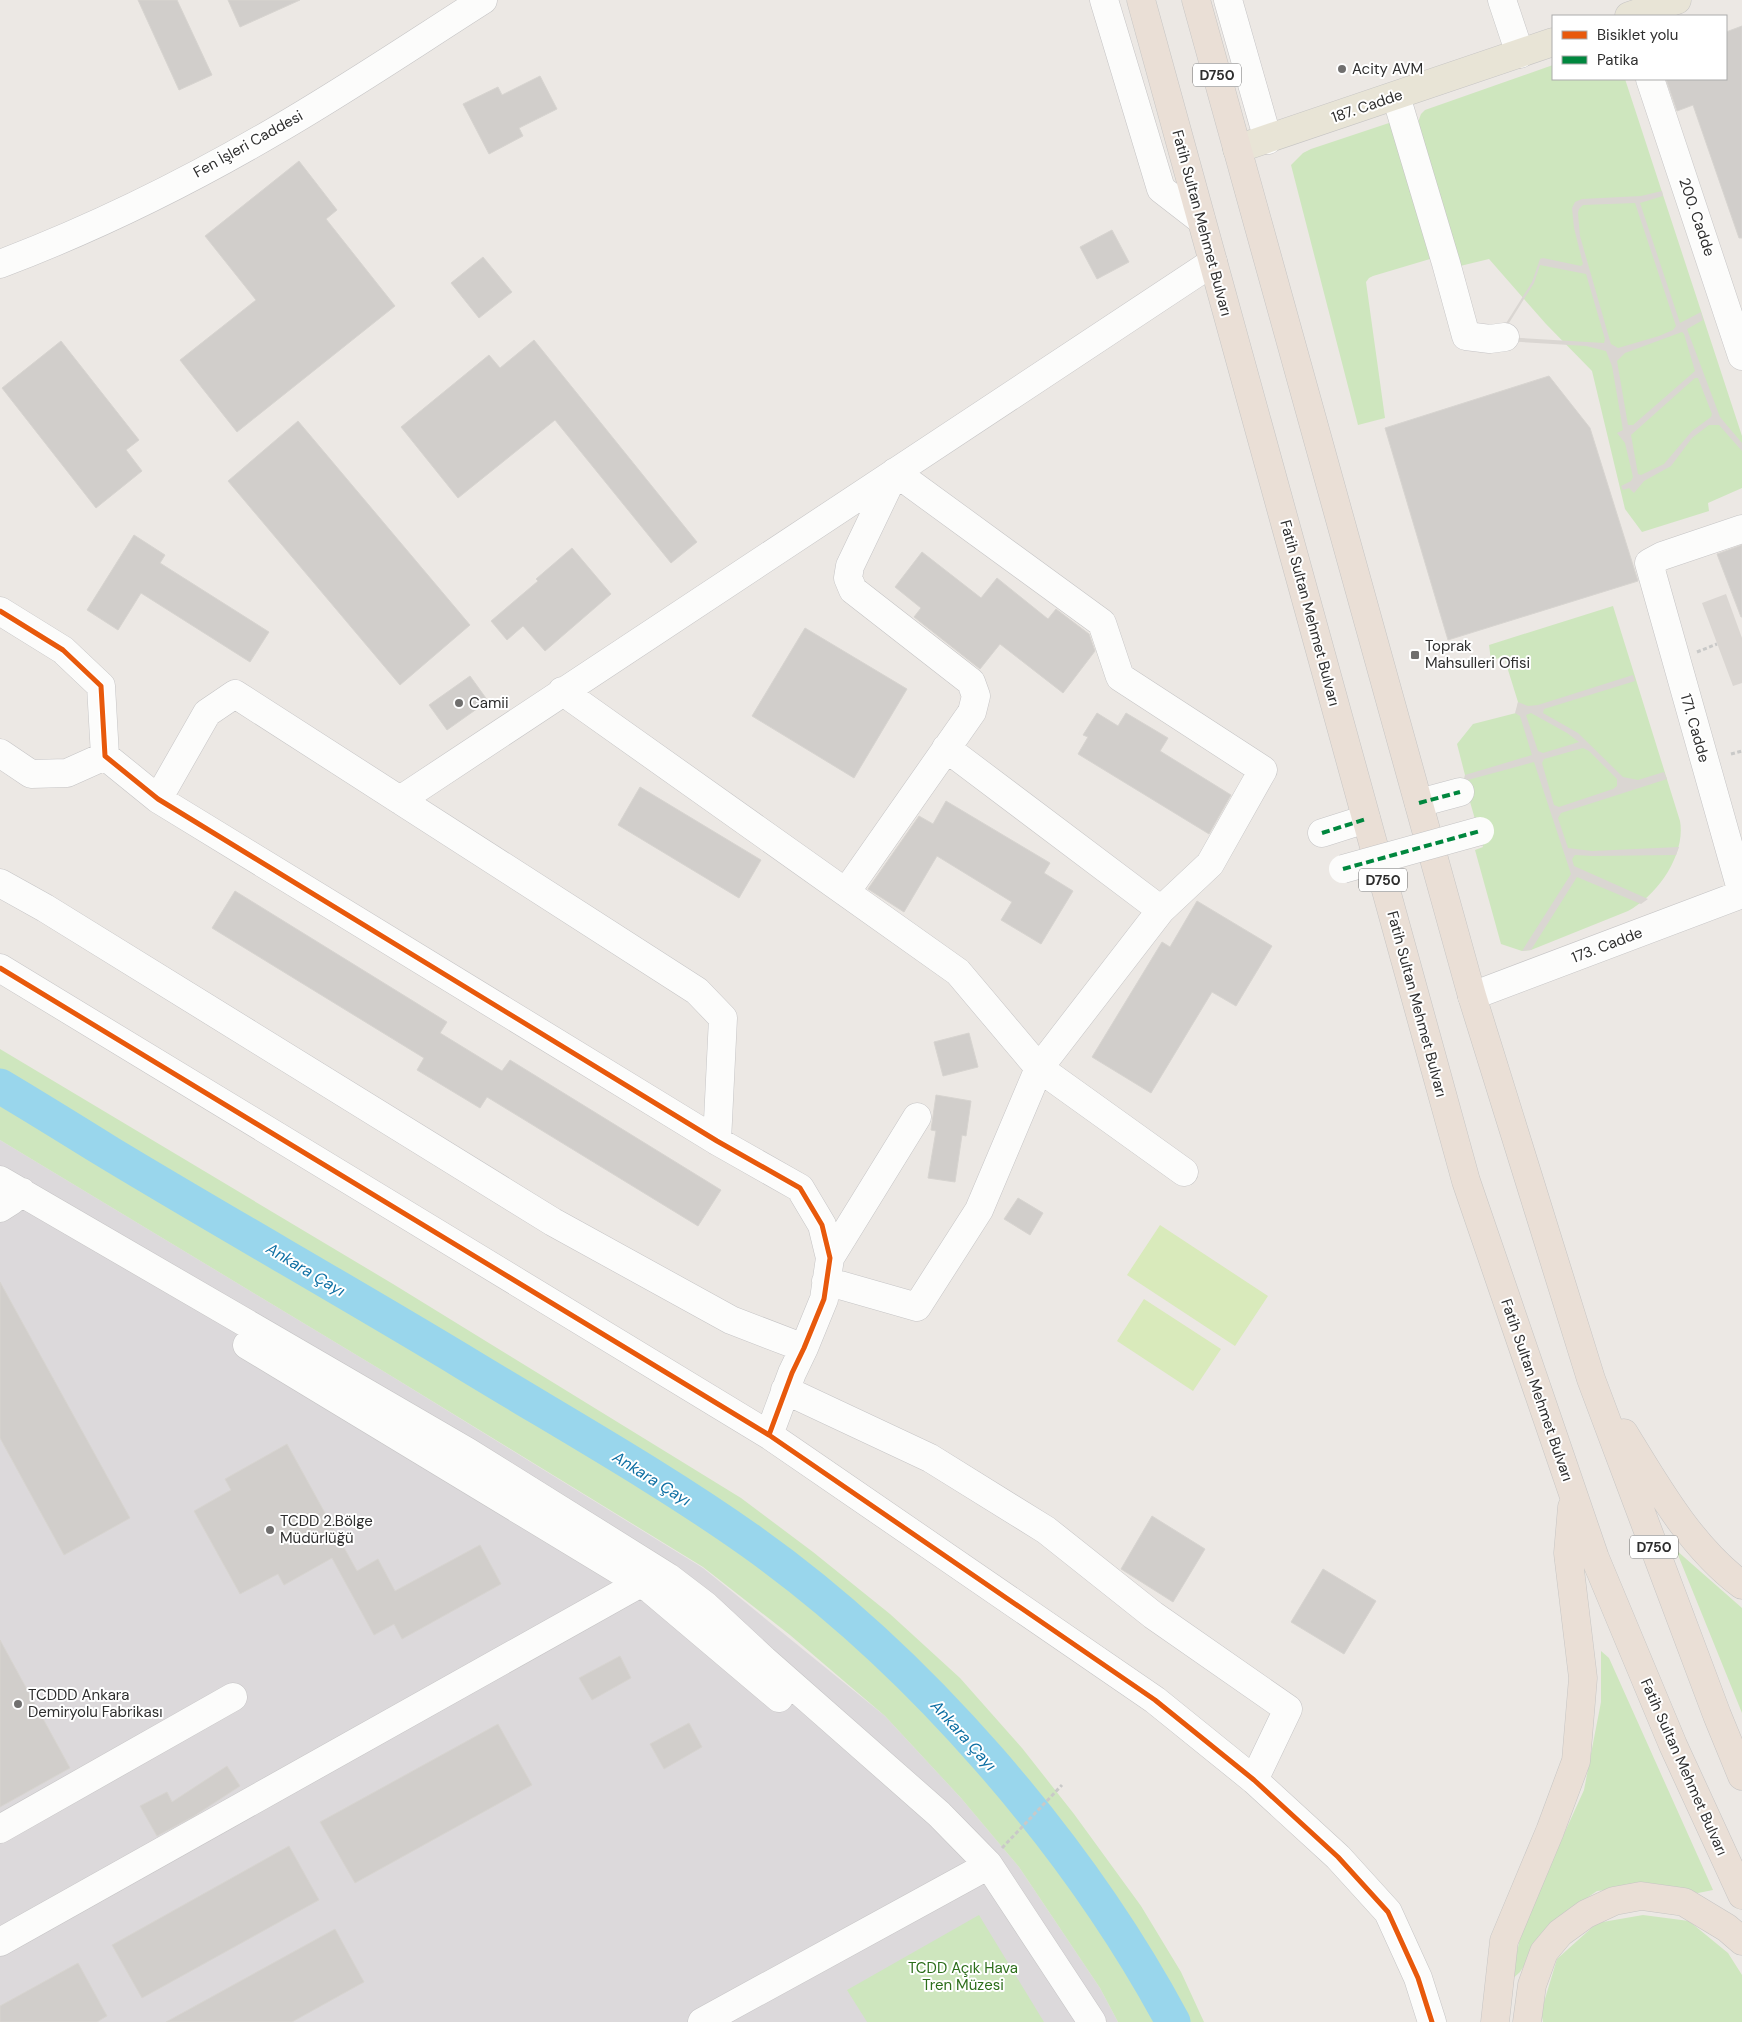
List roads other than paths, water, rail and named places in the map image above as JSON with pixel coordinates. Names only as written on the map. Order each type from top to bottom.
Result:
[{"type":"highway","name":"Fatih Sultan Mehmet Bulvarı","points":[[1141,0],[1466,1181],[1595,1558],[1672,1745],[1742,1895]]},
{"type":"highway","name":"D750","points":[[1196,0],[1472,996],[1590,1380],[1742,1776]]},
{"type":"highway","points":[[1590,1380],[1657,1486],[1692,1534],[1723,1570],[1742,1585]]},
{"type":"highway","points":[[1496,2022],[1504,1941],[1550,1831],[1576,1761],[1583,1678],[1568,1553],[1573,1496]]},
{"type":"highway","points":[[1527,2022],[1532,1985],[1544,1952],[1560,1933],[1586,1914],[1614,1901],[1641,1896],[1684,1902],[1727,1928],[1742,1941]]},
{"type":"main road","points":[[1633,15],[1677,0]]},
{"type":"main road","name":"187. Cadde","points":[[1237,149],[1552,42]]},
{"type":"street","name":"Fen İşleri Caddesi","points":[[0,264],[44,247],[158,194],[275,131],[483,0]]},
{"type":"street","points":[[1104,0],[1161,189],[1202,220]]},
{"type":"street","points":[[1228,0],[1268,140]]},
{"type":"street","points":[[1502,0],[1520,54]]},
{"type":"street","name":"200. Cadde","points":[[1650,80],[1742,356]]},
{"type":"street","points":[[1396,96],[1466,336],[1490,339],[1505,337]]},
{"type":"street","points":[[400,800],[1213,262]]},
{"type":"street","points":[[846,892],[972,712],[976,696],[971,682],[853,590],[848,578],[850,566],[895,472]]},
{"type":"street","points":[[828,1269],[917,1307],[979,1210],[1039,1068],[1161,910],[1210,864],[1263,770],[1120,677],[1102,623],[895,472]]},
{"type":"street","name":"171. Cadde","points":[[1742,529],[1662,556],[1649,563],[1742,894]]},
{"type":"street","points":[[0,611],[64,650],[101,686],[105,756],[158,799],[717,1141],[800,1188],[822,1225],[828,1269],[824,1298],[785,1390],[769,1436]]},
{"type":"street","points":[[562,691],[958,972],[1039,1068],[1184,1172]]},
{"type":"street","points":[[158,799],[207,713],[235,694],[697,990],[724,1018],[717,1141]]},
{"type":"street","points":[[946,748],[1161,910]]},
{"type":"street","points":[[0,753],[32,774],[67,773],[105,756]]},
{"type":"street","points":[[1419,803],[1460,792]]},
{"type":"street","points":[[1322,833],[1366,819]]},
{"type":"street","points":[[1343,869],[1480,831]]},
{"type":"street","points":[[0,883],[53,913],[553,1222],[731,1320],[804,1348]]},
{"type":"street","name":"173. Cadde","points":[[1472,996],[1742,894]]},
{"type":"street","points":[[0,968],[769,1436],[1154,1700],[1254,1780],[1338,1857],[1388,1912],[1418,1978],[1432,2022]]},
{"type":"street","points":[[828,1269],[917,1117]]},
{"type":"street","points":[[7,1194],[650,1577]]},
{"type":"street","points":[[785,1390],[930,1458],[1046,1530],[1152,1615],[1288,1708],[1254,1780]]},
{"type":"street","points":[[650,1577],[650,1589],[748,1671],[989,1861],[1092,2022]]},
{"type":"street","points":[[0,1942],[650,1577]]},
{"type":"street","points":[[0,1829],[234,1697]]},
{"type":"street","points":[[702,2022],[989,1861]]},
{"type":"street","points":[[989,1861],[1074,2022]]},
{"type":"waterway","name":"Ankara Çayı","points":[[0,1086],[645,1471],[752,1542],[814,1589],[874,1642],[933,1699],[989,1759],[1090,1888],[1134,1955],[1173,2022]]},
{"type":"place","name":"Acity AVM","points":[[1342,69]]},
{"type":"place","name":"Toprak Mahsulleri Ofisi","points":[[1415,655]]},
{"type":"place","name":"Camii","points":[[459,703]]},
{"type":"place","name":"TCDD 2.Bölge Müdürlüğü","points":[[270,1530]]},
{"type":"place","name":"TCDDD Ankara Demiryolu Fabrikası","points":[[18,1704]]},
{"type":"park label","name":"TCDD Açık Hava Tren Müzesi","points":[[963,1976]]}]
